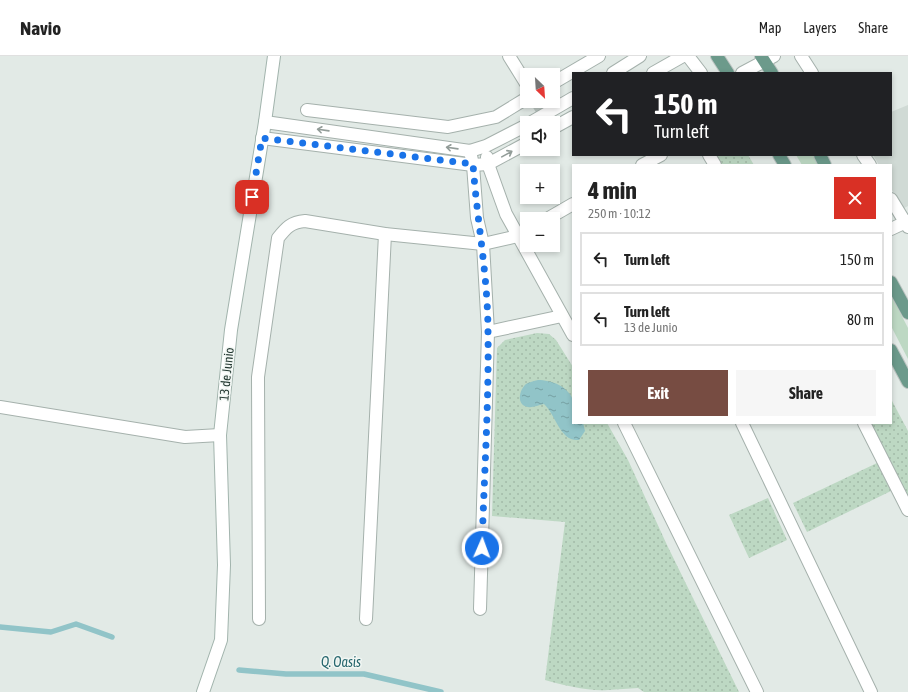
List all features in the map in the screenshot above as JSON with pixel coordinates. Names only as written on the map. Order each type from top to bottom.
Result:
[{"type":"main road","points":[[717,56],[727,72]]},
{"type":"main road","points":[[766,58],[772,72]]},
{"type":"main road","points":[[892,284],[908,313]]},
{"type":"main road","points":[[892,352],[908,382]]},
{"type":"street","name":"13 de Junio","points":[[203,692],[221,640],[224,565],[220,435],[231,330],[265,122],[274,56]]},
{"type":"street","points":[[509,56],[520,74]]},
{"type":"street","points":[[560,79],[599,56]]},
{"type":"street","points":[[615,72],[640,56]]},
{"type":"street","points":[[655,72],[683,56]]},
{"type":"street","points":[[688,56],[699,72]]},
{"type":"street","points":[[801,56],[811,72]]},
{"type":"street","points":[[744,72],[766,58]]},
{"type":"street","points":[[560,102],[572,98]]},
{"type":"street","points":[[307,110],[448,127],[496,117],[520,102]]},
{"type":"street","points":[[560,124],[572,118]]},
{"type":"street","points":[[265,122],[470,151],[486,146],[520,129]]},
{"type":"street","points":[[262,138],[473,164],[488,164],[520,147]]},
{"type":"street","points":[[486,146],[488,164],[506,214],[520,231]]},
{"type":"street","points":[[470,151],[473,164],[477,218],[483,244],[488,332],[480,609]]},
{"type":"street","points":[[644,164],[659,156]]},
{"type":"street","points":[[892,200],[907,223],[892,228]]},
{"type":"street","points":[[559,212],[572,205]]},
{"type":"street","points":[[259,619],[258,377],[278,238],[286,228],[295,222],[304,221],[385,234],[483,244],[520,234]]},
{"type":"street","points":[[366,619],[385,234]]},
{"type":"street","points":[[531,252],[572,333]]},
{"type":"street","points":[[488,332],[562,316]]},
{"type":"street","points":[[0,407],[184,437],[220,435]]},
{"type":"street","points":[[624,424],[757,692]]},
{"type":"street","points":[[742,424],[871,692]]},
{"type":"street","points":[[865,424],[908,510]]},
{"type":"shaded area","points":[[908,105],[908,206],[902,209],[892,190],[892,164],[878,164],[874,156],[892,156],[892,112]]},
{"type":"green space","points":[[716,156],[749,156],[753,164],[721,164]]},
{"type":"green space","points":[[797,156],[814,156],[818,164],[801,164]]},
{"type":"green space","points":[[892,297],[908,328],[908,359],[892,328]]},
{"type":"green space","points":[[537,333],[549,334],[556,340],[572,365],[572,424],[608,424],[628,460],[667,545],[739,692],[644,692],[638,688],[594,690],[568,686],[545,680],[565,522],[492,516],[497,348],[505,340]]},
{"type":"green space","points":[[892,401],[908,431],[908,498],[871,424],[892,424]]},
{"type":"green space","points":[[877,463],[891,491],[807,532],[793,503]]},
{"type":"green space","points":[[768,498],[787,540],[749,558],[729,515]]},
{"type":"water","points":[[538,380],[548,381],[563,388],[571,395],[572,424],[583,424],[585,431],[579,440],[567,437],[544,404],[534,407],[524,406],[520,400],[520,393],[527,383]]},
{"type":"waterway","name":"Q. Oasis","points":[[0,627],[51,632],[76,624],[112,637]]},
{"type":"waterway","name":"Q. Oasis","points":[[239,670],[286,674],[364,674],[441,692]]},
{"type":"route","points":[[252,197],[262,138],[473,164],[477,218],[483,244],[488,332],[482,548]]}]
